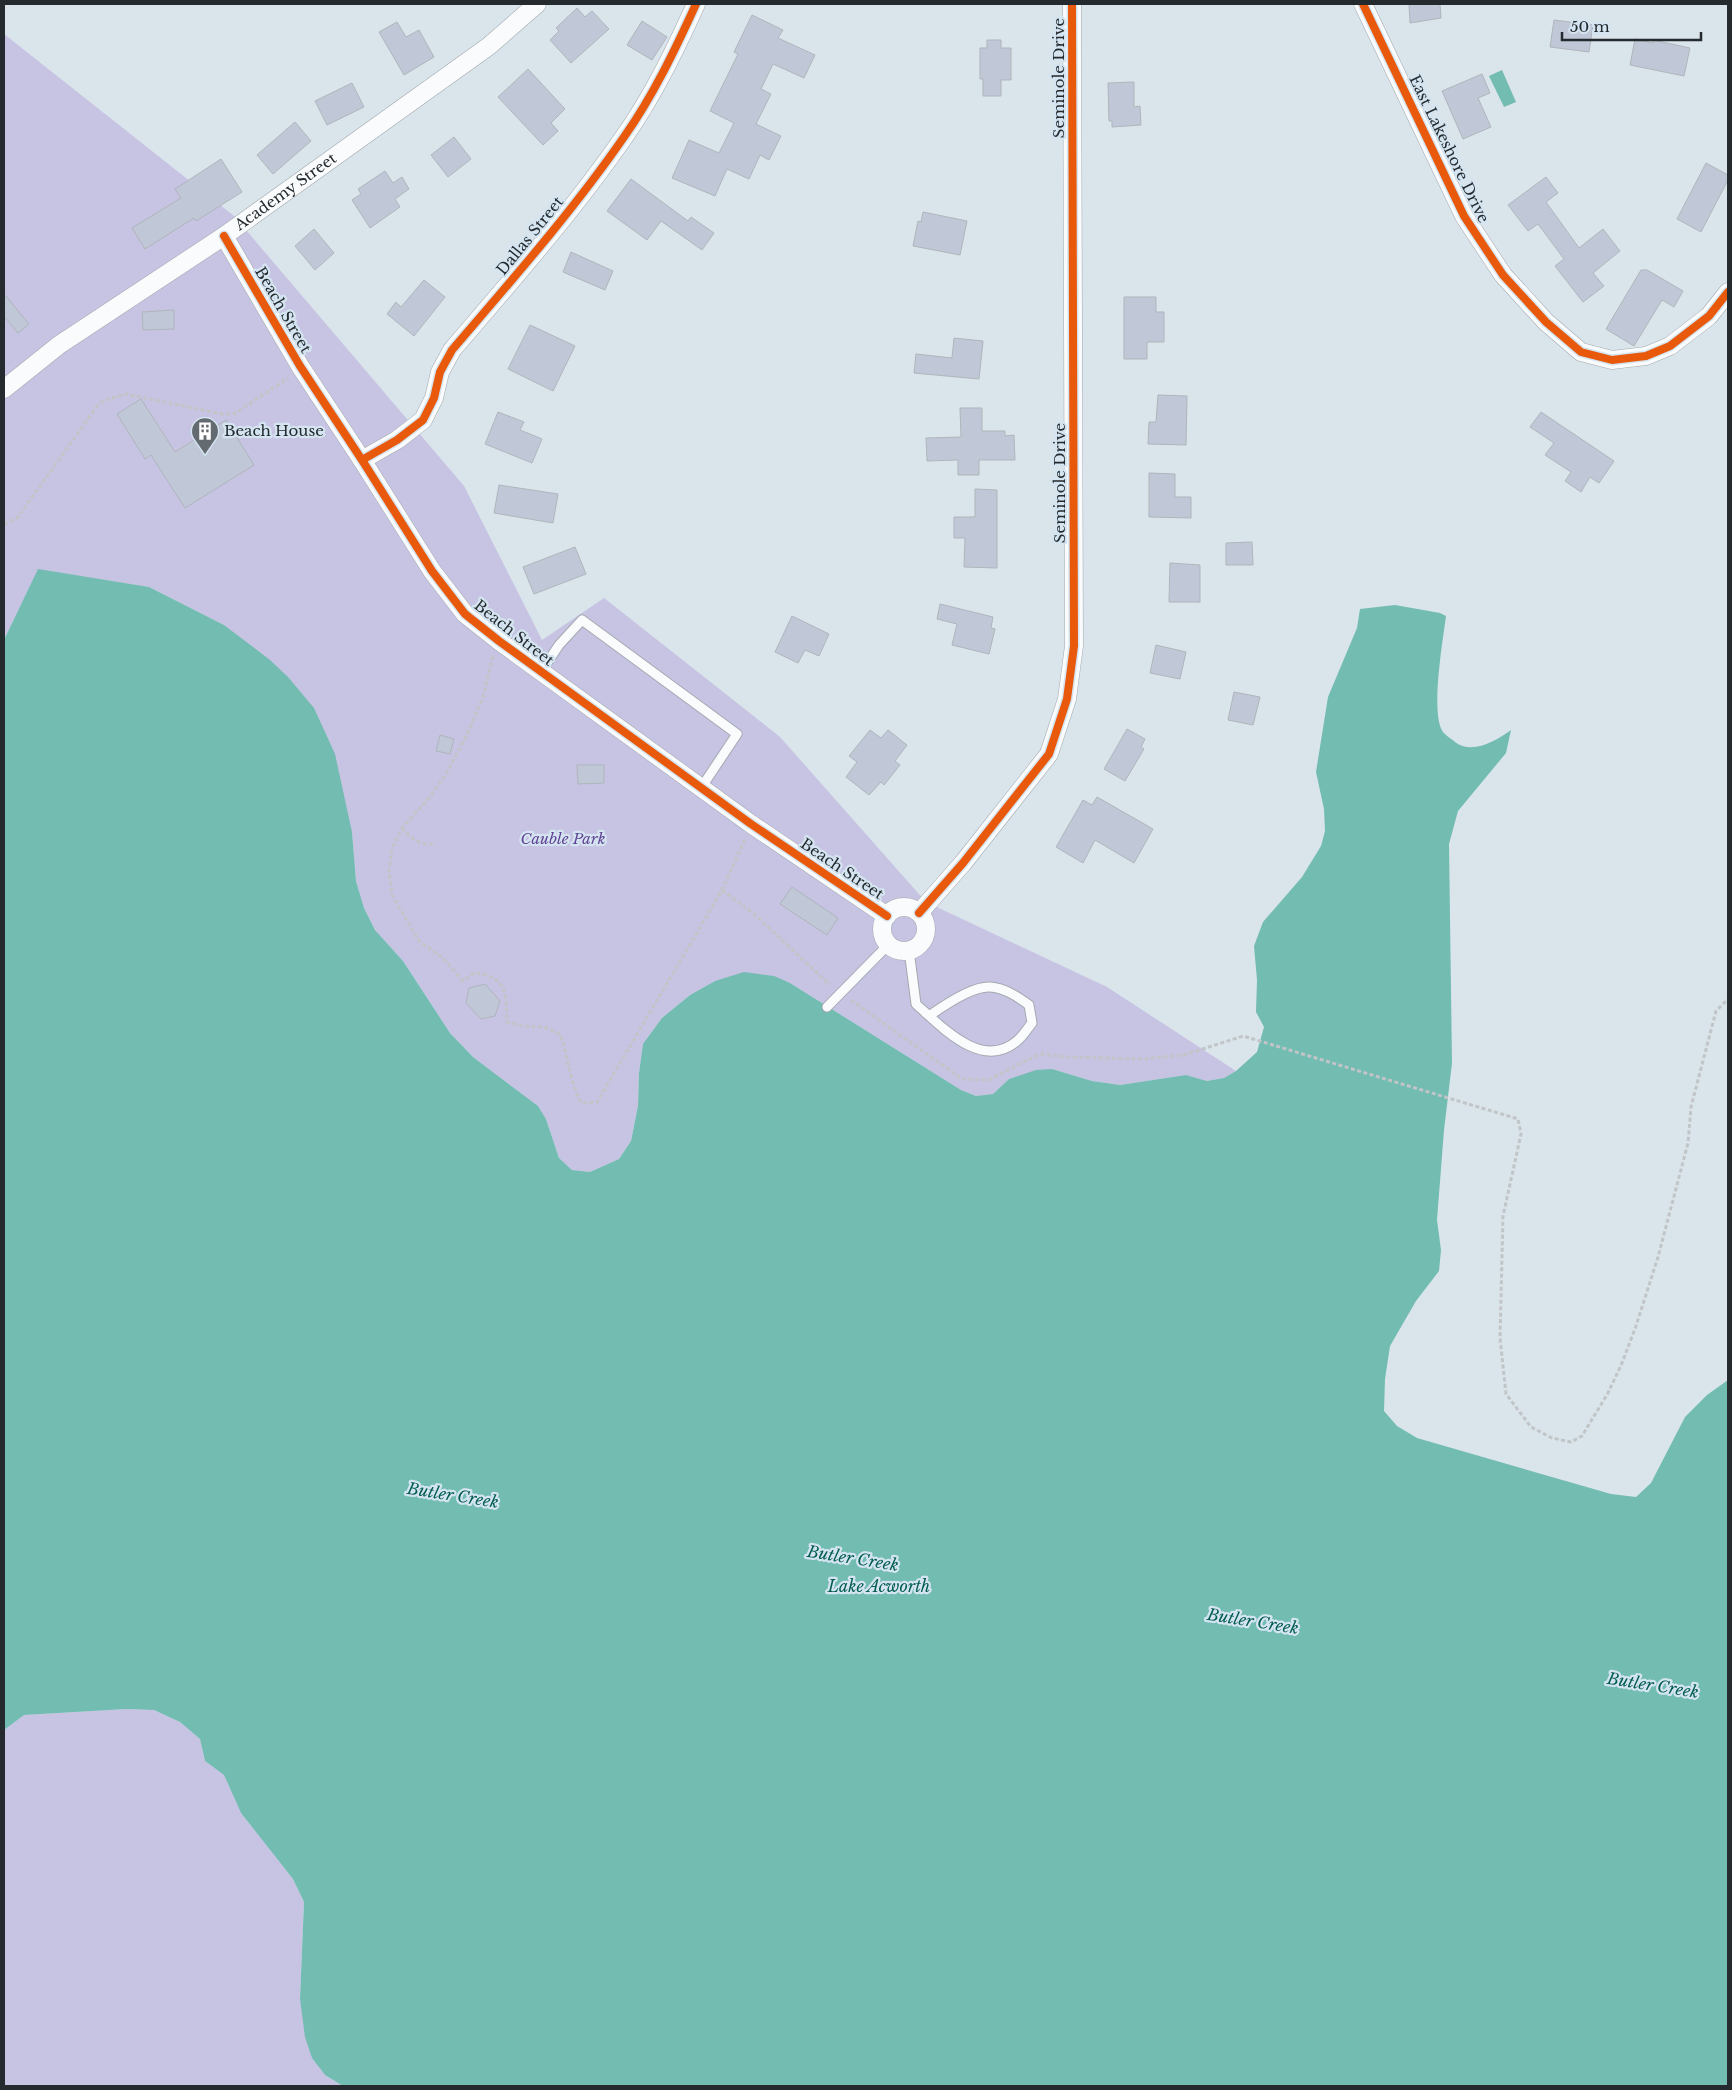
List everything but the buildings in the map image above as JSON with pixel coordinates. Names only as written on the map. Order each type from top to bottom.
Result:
[{"type":"street","name":"Academy Street","points":[[4,389],[59,346],[224,236],[489,46],[537,4]]},
{"type":"street","name":"Dallas Street","points":[[362,460],[397,440],[424,420],[434,398],[440,372],[452,350],[561,221],[624,137],[665,69],[696,4]]},
{"type":"street","name":"Seminole Drive","points":[[919,913],[963,864],[1049,754],[1067,698],[1074,646],[1072,4]]},
{"type":"street","name":"East Lakeshore Drive","points":[[1363,4],[1464,216],[1502,274],[1546,322],[1581,352],[1612,360],[1646,356],[1670,346],[1709,316],[1726,300]]},
{"type":"street","name":"Beach Street","points":[[224,236],[300,366],[432,571],[465,614],[541,672],[751,824],[886,916]]},
{"type":"street","points":[[906,907],[919,913],[926,924],[924,938],[920,943],[909,950],[894,948],[889,944],[883,930],[886,916],[898,908],[906,907]]},
{"type":"lane","points":[[541,672],[559,645],[582,620],[738,734],[701,788]]},
{"type":"lane","points":[[828,1007],[889,944]]},
{"type":"lane","points":[[909,950],[916,1004],[929,1016],[972,1048],[994,1052],[1016,1042],[1032,1023],[1030,1005],[1013,994],[988,987],[956,998],[929,1016]]},
{"type":"path","points":[[4,524],[17,518],[98,405],[105,400],[126,394],[222,414],[234,414],[282,383],[300,366]]},
{"type":"path","points":[[499,641],[490,663],[483,697],[467,735],[446,774],[429,798],[402,828],[392,848],[389,870],[392,896],[419,941],[443,958],[462,981],[474,973],[487,974],[499,982],[506,992],[506,1022],[523,1026],[544,1027],[560,1034],[566,1051],[575,1092],[581,1103],[596,1102],[722,890],[751,824]]},
{"type":"path","points":[[402,828],[417,842],[434,844]]},
{"type":"path","points":[[722,890],[753,913],[828,984],[962,1079],[989,1080],[1042,1054],[1067,1057],[1143,1059],[1184,1055],[1243,1036],[1518,1119],[1521,1134],[1503,1216],[1500,1338],[1506,1394],[1531,1427],[1552,1438],[1571,1442],[1582,1436],[1608,1393],[1636,1326],[1658,1257],[1688,1143],[1692,1107],[1716,1011],[1728,998]]},
{"type":"green space","name":"Cauble Park","points":[[4,34],[234,216],[464,486],[542,640],[604,598],[780,737],[926,902],[1107,987],[1236,1071],[1224,1078],[1207,1081],[1186,1075],[1120,1085],[1092,1081],[1052,1069],[1009,1079],[993,1094],[976,1096],[961,1090],[790,983],[715,981],[690,995],[662,1018],[643,1045],[639,1073],[638,1106],[631,1141],[619,1159],[590,1172],[572,1170],[559,1158],[546,1119],[538,1106],[473,1057],[450,1033],[403,961],[375,930],[364,908],[356,881],[352,832],[243,640],[224,625],[149,587],[38,570],[4,640]]},
{"type":"green space","points":[[126,1709],[154,1710],[180,1722],[200,1739],[205,1761],[224,1775],[241,1813],[293,1879],[304,1902],[300,1999],[312,2058],[325,2075],[343,2086],[4,2086],[4,1730],[24,1715]]},
{"type":"water","points":[[1502,70],[1516,102],[1504,107],[1489,76]]},
{"type":"water","name":"Lake Acworth","points":[[38,569],[149,587],[224,625],[270,660],[288,677],[314,708],[335,754],[352,832],[356,881],[364,908],[375,930],[403,961],[450,1033],[473,1057],[538,1106],[546,1119],[559,1158],[572,1170],[590,1172],[619,1159],[631,1141],[638,1106],[639,1073],[643,1044],[662,1018],[690,995],[715,981],[744,972],[774,976],[790,983],[961,1090],[976,1096],[993,1094],[1009,1079],[1036,1070],[1052,1069],[1092,1081],[1120,1085],[1186,1075],[1207,1081],[1224,1078],[1236,1071],[1257,1052],[1264,1027],[1256,1012],[1257,980],[1254,946],[1263,922],[1302,877],[1321,846],[1325,831],[1324,809],[1316,772],[1328,697],[1357,628],[1360,609],[1395,605],[1440,613],[1446,616],[1437,694],[1439,723],[1443,732],[1462,746],[1476,747],[1491,742],[1511,730],[1506,753],[1458,811],[1449,844],[1452,1063],[1444,1130],[1437,1220],[1441,1250],[1439,1271],[1416,1301],[1390,1346],[1385,1379],[1384,1411],[1397,1426],[1417,1438],[1611,1494],[1636,1497],[1651,1483],[1685,1417],[1707,1395],[1728,1380],[1728,2086],[343,2086],[325,2075],[312,2058],[305,2037],[300,1999],[304,1902],[293,1879],[241,1813],[224,1775],[205,1761],[200,1739],[180,1722],[154,1710],[126,1709],[24,1715],[4,1730],[4,640]]},
{"type":"cycle path","points":[[362,460],[397,440],[423,420],[434,398],[440,372],[452,350],[562,219],[624,137],[654,89],[696,4]]},
{"type":"cycle path","points":[[919,913],[963,863],[1049,754],[1067,699],[1074,646],[1072,4]]},
{"type":"cycle path","points":[[1363,4],[1464,216],[1503,275],[1546,322],[1581,352],[1612,360],[1646,356],[1670,346],[1709,316],[1728,292]]},
{"type":"cycle path","points":[[224,236],[300,366],[432,571],[465,614],[499,641],[751,824],[887,916]]},
{"type":"place","name":"Beach House","points":[[205,455]]},
{"type":"water label","name":"Butler Creek","points":[[453,1495]]},
{"type":"water label","name":"Butler Creek","points":[[853,1558]]},
{"type":"water label","name":"Butler Creek","points":[[1253,1621]]},
{"type":"water label","name":"Butler Creek","points":[[1653,1685]]}]
